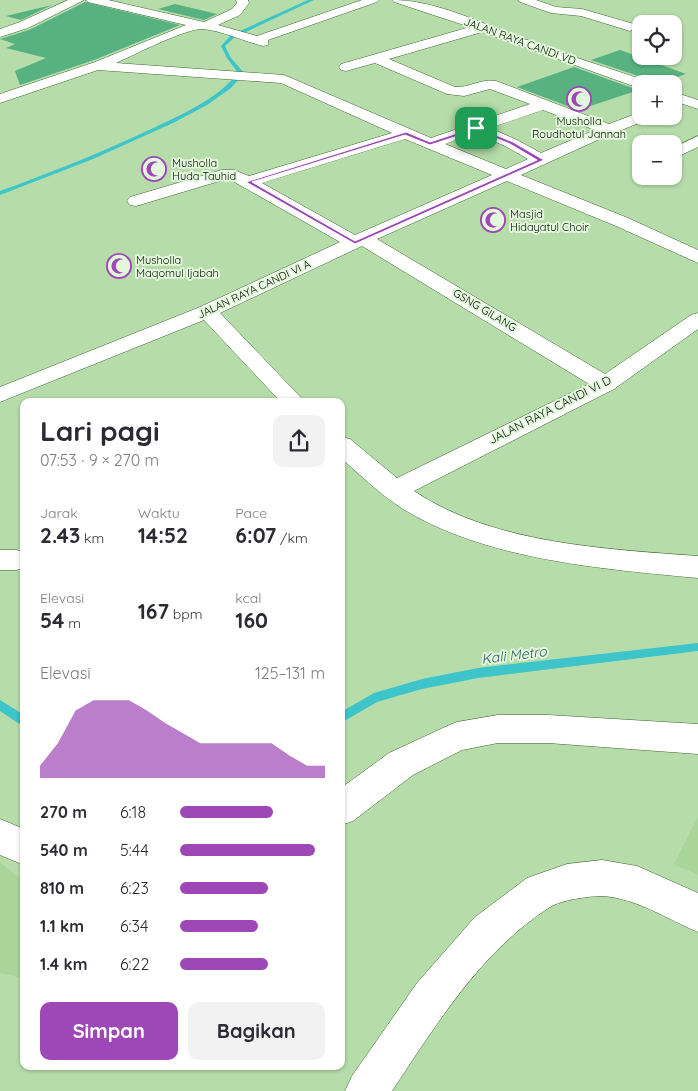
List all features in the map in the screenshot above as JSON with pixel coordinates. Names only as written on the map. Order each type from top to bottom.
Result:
[{"type":"street","points":[[0,33],[46,16],[78,0]]},
{"type":"street","points":[[92,0],[233,32],[255,39],[373,0]]},
{"type":"street","points":[[0,99],[97,66],[174,33],[202,26],[236,12],[243,3],[242,0]]},
{"type":"street","name":"JALAN RAYA CANDI VD","points":[[398,0],[632,81]]},
{"type":"street","points":[[524,0],[550,8],[582,13],[630,27]]},
{"type":"street","points":[[346,67],[481,28]]},
{"type":"street","points":[[375,58],[452,91],[464,92],[490,84]]},
{"type":"street","points":[[97,66],[284,79],[406,134],[622,222],[698,257]]},
{"type":"street","points":[[472,76],[609,130]]},
{"type":"street","points":[[430,144],[542,105]]},
{"type":"street","name":"JALAN RAYA CANDI VI A","points":[[0,395],[207,311],[359,241],[632,121]]},
{"type":"street","points":[[476,128],[511,143],[541,160]]},
{"type":"street","points":[[248,182],[406,134]]},
{"type":"street","points":[[682,149],[698,141]]},
{"type":"street","name":"GSNG GILANG","points":[[136,201],[222,175],[234,175],[359,241],[606,384]]},
{"type":"street","points":[[207,311],[290,398]]},
{"type":"street","name":"JALAN RAYA CANDI VI D","points":[[396,490],[606,384],[698,319]]},
{"type":"street","points":[[345,448],[396,490],[421,507],[450,520],[514,541],[611,559],[698,567]]},
{"type":"street","points":[[345,807],[401,764],[465,735],[498,729],[698,739]]},
{"type":"street","points":[[0,836],[20,846]]},
{"type":"street","points":[[367,1091],[431,997],[490,931],[540,891],[567,882],[602,878],[637,886],[698,913]]},
{"type":"shaded area","points":[[698,817],[698,875],[674,864]]},
{"type":"shaded area","points":[[0,862],[20,879],[20,977],[0,973]]},
{"type":"building","points":[[85,2],[180,25],[94,60],[20,85],[15,71],[46,58],[6,48],[15,44],[0,39],[29,30]]},
{"type":"building","points":[[175,4],[217,14],[204,20],[158,9]]},
{"type":"building","points":[[52,5],[21,20],[6,16]]},
{"type":"building","points":[[620,50],[632,54],[632,65],[661,65],[686,74],[635,75],[591,60]]},
{"type":"building","points":[[574,67],[632,88],[632,92],[578,110],[517,87]]},
{"type":"waterway","points":[[0,193],[91,158],[171,122],[205,104],[229,87],[241,73],[229,58],[223,46],[233,36],[312,0]]},
{"type":"waterway","name":"Kali Metro","points":[[345,716],[374,698],[422,684],[478,673],[698,647]]},
{"type":"waterway","name":"Kali Metro","points":[[0,705],[20,719]]},
{"type":"place","name":"Musholla Roudhotul Jannah","points":[[579,99]]},
{"type":"place","name":"Musholla Huda Tauhid","points":[[154,169]]},
{"type":"place","name":"Masjid Hidayatul Choir","points":[[493,220]]},
{"type":"place","name":"Musholla Maqomul Ijabah","points":[[119,266]]},
{"type":"route","points":[[476,128],[511,143],[541,160],[355,243],[248,182],[406,134],[430,144],[476,128]]}]
